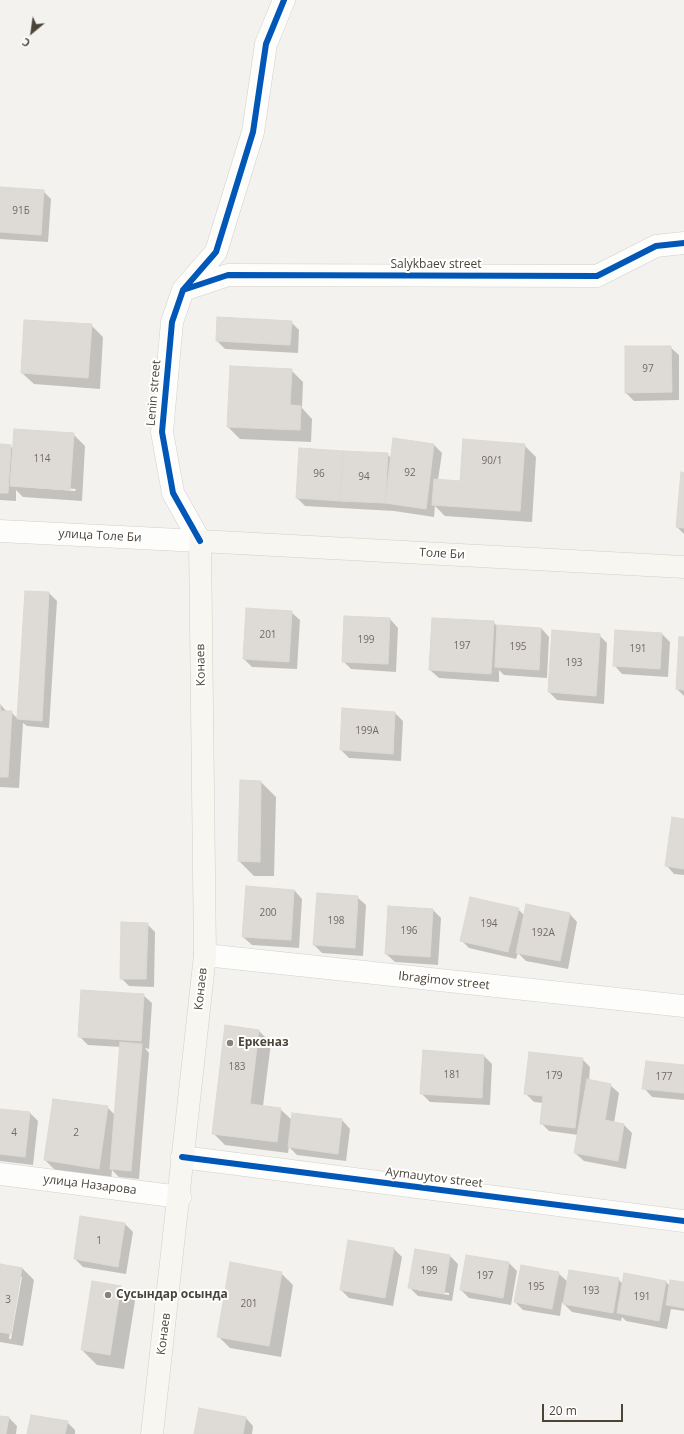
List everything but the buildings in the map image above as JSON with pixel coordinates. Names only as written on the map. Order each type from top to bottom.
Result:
[{"type":"main road","name":"Толе Би","points":[[200,541],[684,567]]},
{"type":"main road","name":"Конаев","points":[[152,1434],[180,1197],[182,1157],[205,955],[200,541]]},
{"type":"street","points":[[183,290],[216,252],[253,132],[266,44],[284,0]]},
{"type":"street","name":"Salykbaev street","points":[[183,290],[228,275],[597,276],[656,246],[684,242]]},
{"type":"street","name":"Lenin street","points":[[183,290],[172,322],[162,432],[173,494],[200,541]]},
{"type":"street","name":"улица Толе Би","points":[[0,531],[200,541]]},
{"type":"street","name":"Ibragimov street","points":[[205,955],[684,1006]]},
{"type":"street","name":"Aymauytov street","points":[[182,1157],[684,1221]]},
{"type":"street","name":"улица Назарова","points":[[0,1174],[180,1197]]},
{"type":"cycle path","points":[[200,541],[173,493],[162,432],[172,322],[183,290],[216,252],[253,132],[266,44],[284,0]]},
{"type":"cycle path","points":[[183,290],[228,275],[597,276],[656,246],[684,243]]},
{"type":"cycle path","points":[[182,1157],[684,1221]]},
{"type":"place","name":"Еркеназ","points":[[230,1043]]},
{"type":"place","name":"Сусындар осында","points":[[108,1295]]}]
